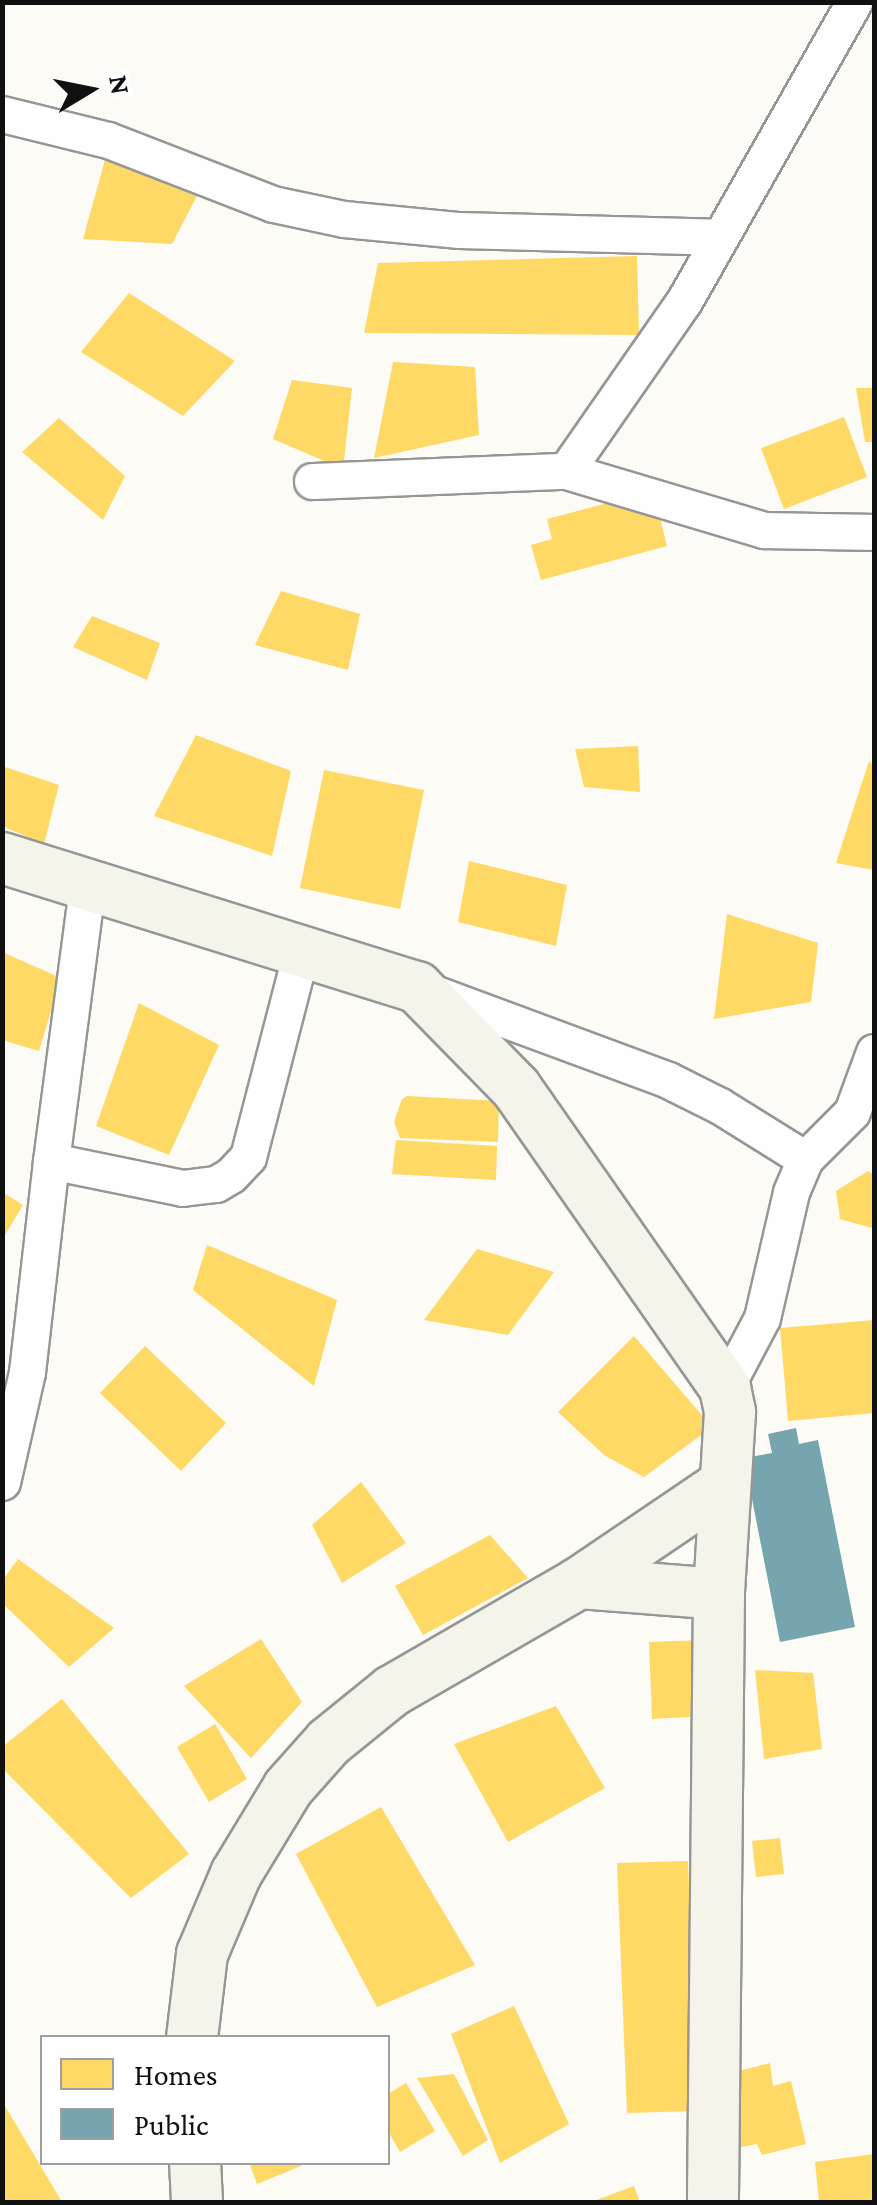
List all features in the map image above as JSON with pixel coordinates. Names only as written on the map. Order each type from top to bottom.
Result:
[{"type":"street","points":[[566,472],[684,301],[854,2]]},
{"type":"street","points":[[2,114],[108,140],[273,204],[344,219],[459,230],[718,236]]},
{"type":"street","points":[[312,482],[566,472],[764,530],[874,532]]},
{"type":"street","points":[[2,858],[87,888],[417,987],[668,1080],[720,1106],[804,1159]]},
{"type":"street","points":[[5,1464],[28,1372],[87,888]]},
{"type":"street","points":[[51,1161],[182,1188],[216,1184],[230,1175],[248,1157],[301,952]]},
{"type":"street","points":[[417,987],[516,1088],[725,1388],[730,1412],[719,1594],[714,2202]]},
{"type":"street","points":[[725,1388],[762,1318],[791,1192],[804,1159],[863,1116],[874,1052]]},
{"type":"street","points":[[192,2035],[202,1954],[236,1874],[288,1788],[329,1742],[392,1691],[579,1582],[726,1484]]},
{"type":"street","points":[[579,1582],[719,1594]]},
{"type":"street","points":[[195,2165],[196,2202]]},
{"type":"building: Homes","points":[[106,156],[198,194],[172,244],[83,239]]},
{"type":"building: Homes","points":[[637,256],[639,335],[364,333],[378,263]]},
{"type":"building: Homes","points":[[129,293],[235,361],[183,416],[81,352]]},
{"type":"building: Homes","points":[[393,362],[475,367],[479,435],[374,458]]},
{"type":"building: Homes","points":[[292,380],[352,388],[343,469],[273,439]]},
{"type":"building: Homes","points":[[856,388],[874,388],[874,442],[865,442]]},
{"type":"building: Homes","points":[[844,417],[867,477],[784,509],[761,448]]},
{"type":"building: Homes","points":[[59,418],[125,476],[103,520],[22,452]]},
{"type":"building: Homes","points":[[627,498],[629,509],[656,502],[667,546],[541,580],[531,545],[552,539],[547,519]]},
{"type":"building: Homes","points":[[281,591],[360,614],[348,670],[255,645]]},
{"type":"building: Homes","points":[[92,616],[160,643],[147,680],[73,647]]},
{"type":"building: Homes","points":[[196,735],[291,771],[272,856],[154,816]]},
{"type":"building: Homes","points":[[638,746],[640,792],[584,787],[575,749]]},
{"type":"building: Homes","points":[[869,761],[874,766],[874,870],[836,863]]},
{"type":"building: Homes","points":[[2,766],[59,785],[44,844],[2,826]]},
{"type":"building: Homes","points":[[324,770],[424,790],[400,909],[300,888]]},
{"type":"building: Homes","points":[[469,861],[567,885],[556,946],[458,922]]},
{"type":"building: Homes","points":[[727,914],[818,943],[811,1002],[714,1019]]},
{"type":"building: Homes","points":[[2,952],[61,978],[39,1051],[2,1040]]},
{"type":"building: Homes","points":[[139,1003],[219,1045],[169,1155],[96,1126]]},
{"type":"building: Homes","points":[[407,1096],[499,1101],[498,1142],[400,1138],[394,1122],[402,1099]]},
{"type":"building: Homes","points":[[396,1140],[497,1146],[496,1180],[392,1174]]},
{"type":"building: Homes","points":[[868,1171],[874,1175],[872,1228],[840,1219],[836,1191]]},
{"type":"building: Homes","points":[[2,1192],[23,1205],[2,1240]]},
{"type":"building: Homes","points":[[207,1245],[337,1300],[314,1386],[193,1290]]},
{"type":"building: Homes","points":[[477,1249],[554,1272],[508,1335],[424,1320]]},
{"type":"building: Homes","points":[[874,1320],[874,1413],[788,1421],[780,1328]]},
{"type":"building: Homes","points":[[634,1336],[712,1427],[644,1477],[604,1455],[558,1412]]},
{"type":"building: Homes","points":[[145,1346],[226,1423],[181,1471],[100,1393]]},
{"type":"building: Homes","points":[[361,1482],[406,1543],[342,1583],[312,1525]]},
{"type":"building: Homes","points":[[490,1535],[528,1578],[423,1635],[395,1586]]},
{"type":"building: Homes","points":[[18,1559],[114,1628],[69,1667],[2,1603],[2,1581]]},
{"type":"building: Homes","points":[[261,1639],[302,1702],[251,1758],[184,1686]]},
{"type":"building: Homes","points":[[704,1640],[707,1716],[652,1719],[649,1642]]},
{"type":"building: Homes","points":[[755,1670],[813,1673],[822,1749],[764,1759]]},
{"type":"building: Homes","points":[[62,1699],[189,1854],[131,1898],[2,1768],[2,1747]]},
{"type":"building: Homes","points":[[556,1706],[605,1788],[508,1842],[454,1744]]},
{"type":"building: Homes","points":[[215,1724],[247,1779],[209,1802],[177,1747]]},
{"type":"building: Homes","points":[[381,1807],[475,1965],[377,2007],[296,1854]]},
{"type":"building: Homes","points":[[780,1838],[784,1874],[756,1877],[752,1841]]},
{"type":"building: Homes","points":[[688,1861],[698,2111],[627,2113],[617,1863]]},
{"type":"building: Homes","points":[[514,2006],[569,2124],[500,2163],[451,2034]]},
{"type":"building: Homes","points":[[770,2063],[773,2086],[791,2081],[806,2144],[762,2155],[757,2144],[730,2149],[723,2075]]},
{"type":"building: Homes","points":[[454,2074],[488,2140],[463,2156],[417,2078]]},
{"type":"building: Homes","points":[[406,2083],[435,2131],[400,2152],[390,2134],[390,2093]]},
{"type":"building: Homes","points":[[2,2101],[62,2202],[2,2202]]},
{"type":"building: Homes","points":[[874,2154],[874,2202],[819,2202],[815,2162]]},
{"type":"building: Homes","points":[[250,2165],[303,2165],[257,2184]]},
{"type":"building: Homes","points":[[634,2186],[640,2202],[591,2202]]},
{"type":"building: Public","points":[[796,1428],[799,1444],[818,1440],[855,1627],[780,1642],[744,1458],[772,1453],[768,1434]]}]
